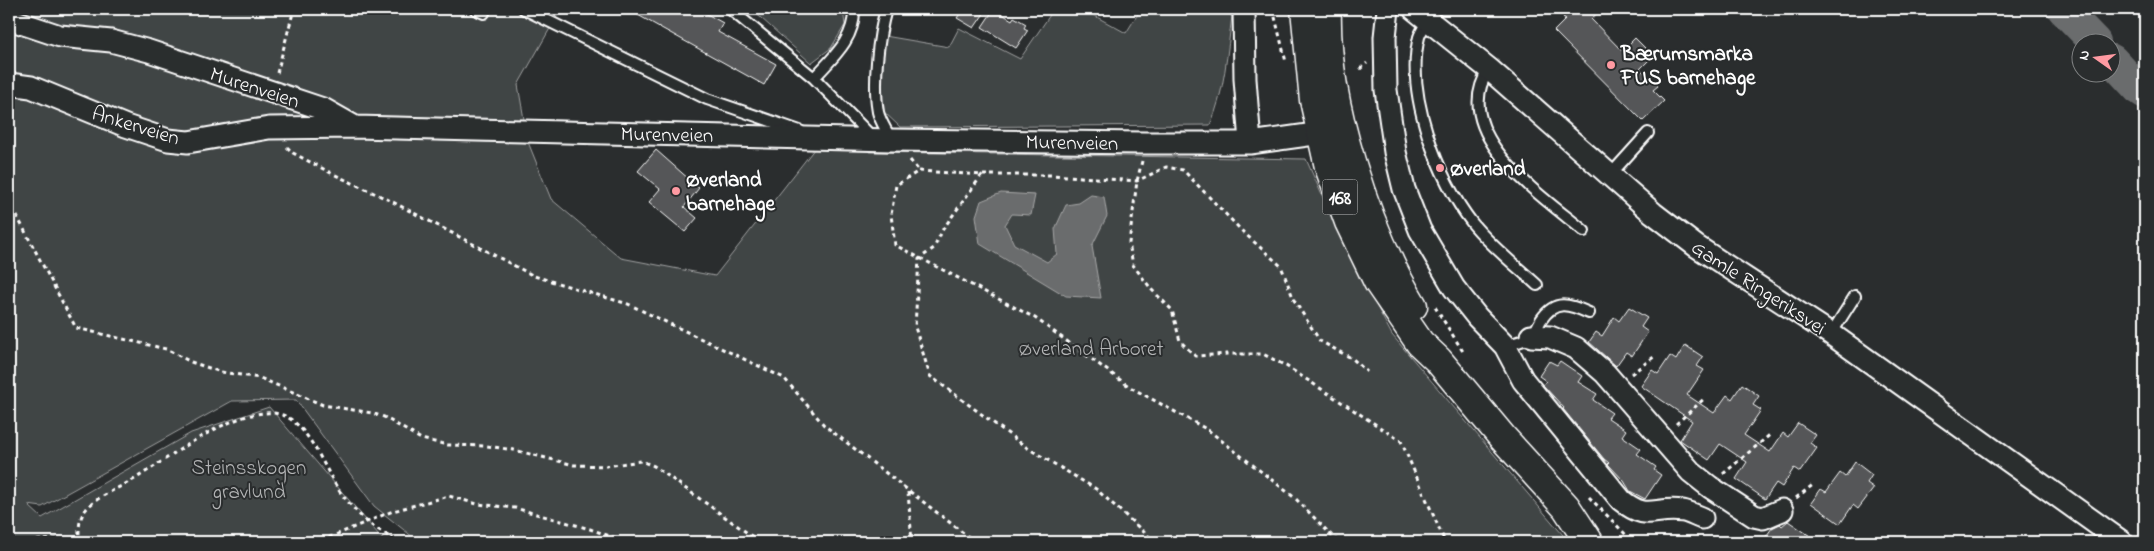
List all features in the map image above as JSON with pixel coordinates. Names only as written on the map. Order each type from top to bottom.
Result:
[{"type":"main road","name":"168","points":[[1306,9],[1310,65],[1331,132],[1407,297],[1429,334],[1438,360],[1503,438],[1566,507],[1589,542]]},
{"type":"main road","name":"168","points":[[1327,9],[1330,54],[1331,132]]},
{"type":"main road","name":"168","points":[[1566,507],[1590,524],[1607,542]]},
{"type":"street","points":[[1244,9],[1245,79],[1250,143]]},
{"type":"street","points":[[1388,9],[1385,37],[1386,90],[1395,152],[1404,189],[1420,230],[1454,288],[1476,317],[1505,346],[1523,380],[1621,500],[1633,509],[1645,514],[1683,511],[1702,518]]},
{"type":"street","name":"Gamle Ringeriksvei","points":[[1421,15],[1489,69],[1652,213],[1696,246],[1831,334],[2122,542]]},
{"type":"street","name":"Murenveien","points":[[9,19],[60,36],[111,41],[149,51],[323,110],[356,127],[820,138],[1250,143],[1331,132]]},
{"type":"street","name":"Ankerveien","points":[[9,84],[31,87],[126,126],[168,140],[188,142],[269,128],[356,127]]},
{"type":"street","points":[[1531,336],[1550,337],[1576,348],[1605,373],[1691,472],[1710,487],[1754,516],[1763,518],[1782,510]]},
{"type":"lane","points":[[524,9],[707,100],[820,138]]},
{"type":"lane","points":[[730,9],[814,78],[882,139]]},
{"type":"lane","points":[[814,78],[841,49],[850,33],[854,19],[854,9]]},
{"type":"lane","points":[[882,139],[877,94],[879,32],[886,9]]},
{"type":"lane","points":[[1421,15],[1416,64],[1425,129],[1439,164],[1456,198],[1473,223],[1496,249],[1537,285]]},
{"type":"lane","points":[[1489,69],[1482,80],[1479,106],[1484,128],[1493,145],[1505,163],[1528,185],[1584,231]]},
{"type":"lane","points":[[1610,175],[1648,133]]},
{"type":"lane","points":[[1831,334],[1855,296]]},
{"type":"lane","points":[[1505,346],[1531,336],[1543,317],[1561,304],[1572,305],[1589,313]]},
{"type":"path","points":[[272,92],[294,9]]},
{"type":"path","points":[[1274,9],[1287,65]]},
{"type":"path","points":[[269,128],[293,153],[389,200],[534,276],[628,304],[784,378],[824,425],[908,492],[975,542]]},
{"type":"path","points":[[1338,542],[1295,498],[1208,430],[1130,388],[1035,318],[895,245],[891,215],[896,185],[919,171],[982,175],[1053,175],[1137,181],[1166,167],[1183,170],[1243,232],[1281,266],[1294,300],[1320,341],[1354,359],[1367,372]]},
{"type":"path","points":[[919,259],[934,248],[943,229],[982,175]]},
{"type":"path","points":[[1137,181],[1129,243],[1133,265],[1152,290],[1172,310],[1180,341],[1194,356],[1263,354],[1286,366],[1401,441],[1445,542]]},
{"type":"path","points":[[9,201],[76,328],[166,349],[191,362],[221,372],[260,378],[323,405],[372,413],[384,417],[421,439],[448,445],[487,446],[514,450],[574,465],[606,466],[641,461],[654,466],[760,542]]},
{"type":"path","points":[[919,259],[915,327],[930,376],[1026,447],[1096,489],[1155,542]]},
{"type":"path","points":[[1616,386],[1655,356]]},
{"type":"path","points":[[1661,437],[1705,398]]},
{"type":"path","points":[[13,542],[60,540],[80,542],[79,527],[81,520],[91,504],[141,476],[189,442],[206,433],[261,413],[286,417],[298,426],[315,448],[342,494],[367,522],[398,542]]},
{"type":"path","points":[[1710,487],[1727,470],[1772,433]]},
{"type":"path","points":[[908,492],[912,542]]},
{"type":"path","points":[[322,542],[393,511],[449,496],[477,504],[514,508],[590,529],[627,542]]},
{"type":"green space","points":[[9,9],[561,9],[518,85],[528,142],[551,199],[621,258],[715,276],[815,148],[873,138],[869,152],[1306,159],[1343,243],[1392,335],[1569,542],[419,542],[374,506],[296,400],[232,401],[42,507],[28,505],[42,518],[191,433],[269,407],[385,542],[9,542]]},
{"type":"green space","points":[[751,9],[843,9],[845,25],[831,48],[811,63]]},
{"type":"green space","points":[[1054,9],[1082,9],[1126,33],[1141,9],[1220,9],[1232,16],[1222,86],[1210,125],[900,127],[883,111],[879,35],[949,47],[959,28],[1020,59]]},
{"type":"shaded area","points":[[1001,193],[1035,195],[1031,215],[1012,214],[1005,225],[1014,244],[1047,262],[1057,254],[1055,229],[1066,205],[1079,203],[1091,195],[1104,197],[1107,216],[1092,246],[1101,298],[1066,296],[980,244],[976,216],[981,201]]},
{"type":"building","points":[[627,9],[698,9],[723,23],[718,32],[776,64],[764,85]]},
{"type":"building","points":[[963,9],[987,9],[974,28],[957,18]]},
{"type":"building","points":[[994,9],[1012,20],[1014,17],[1026,24],[1024,28],[1028,30],[1016,48],[982,27]]},
{"type":"building","points":[[1571,9],[1602,9],[1591,19],[1622,51],[1635,38],[1653,56],[1640,69],[1658,86],[1653,90],[1664,101],[1643,121],[1554,31],[1566,19],[1563,17]]},
{"type":"building","points":[[656,150],[699,188],[684,207],[697,218],[685,232],[649,202],[660,189],[638,171]]},
{"type":"building","points":[[1629,307],[1647,318],[1641,327],[1648,332],[1632,356],[1626,352],[1616,366],[1589,342],[1596,332],[1602,336],[1614,317],[1619,321]]},
{"type":"building","points":[[1685,345],[1703,357],[1697,366],[1704,370],[1687,395],[1714,413],[1727,395],[1732,399],[1742,384],[1759,396],[1753,405],[1761,410],[1744,435],[1770,452],[1783,433],[1788,437],[1798,423],[1816,435],[1810,443],[1817,448],[1800,472],[1794,468],[1782,487],[1776,483],[1765,499],[1736,479],[1747,462],[1720,444],[1709,460],[1680,440],[1692,421],[1641,386],[1652,370],[1658,374],[1670,356],[1676,360]]},
{"type":"building","points":[[1549,361],[1557,365],[1560,361],[1582,376],[1578,382],[1597,394],[1593,400],[1612,413],[1608,418],[1626,430],[1622,436],[1641,449],[1637,454],[1656,467],[1654,470],[1661,475],[1645,499],[1630,491],[1624,481],[1543,385],[1546,381],[1539,376]]},
{"type":"building","points":[[1855,462],[1872,475],[1867,483],[1874,488],[1858,509],[1853,505],[1840,524],[1811,503],[1821,489],[1826,492],[1840,473],[1845,477]]},
{"type":"building","points":[[1788,521],[1819,542],[1762,542],[1772,528],[1780,524],[1782,526]]},
{"type":"waterway","points":[[2063,9],[2085,32]]},
{"type":"waterway","points":[[2122,71],[2145,93]]},
{"type":"place","name":"Bærumsmarka FUS barnehage","points":[[1611,65]]},
{"type":"place","name":"Øverland","points":[[1440,168]]},
{"type":"place","name":"Øverland barnehage","points":[[676,191]]},
{"type":"park label","name":"Øverland Arboret","points":[[1091,348]]},
{"type":"park label","name":"Steinsskogen gravlund","points":[[249,479]]}]
